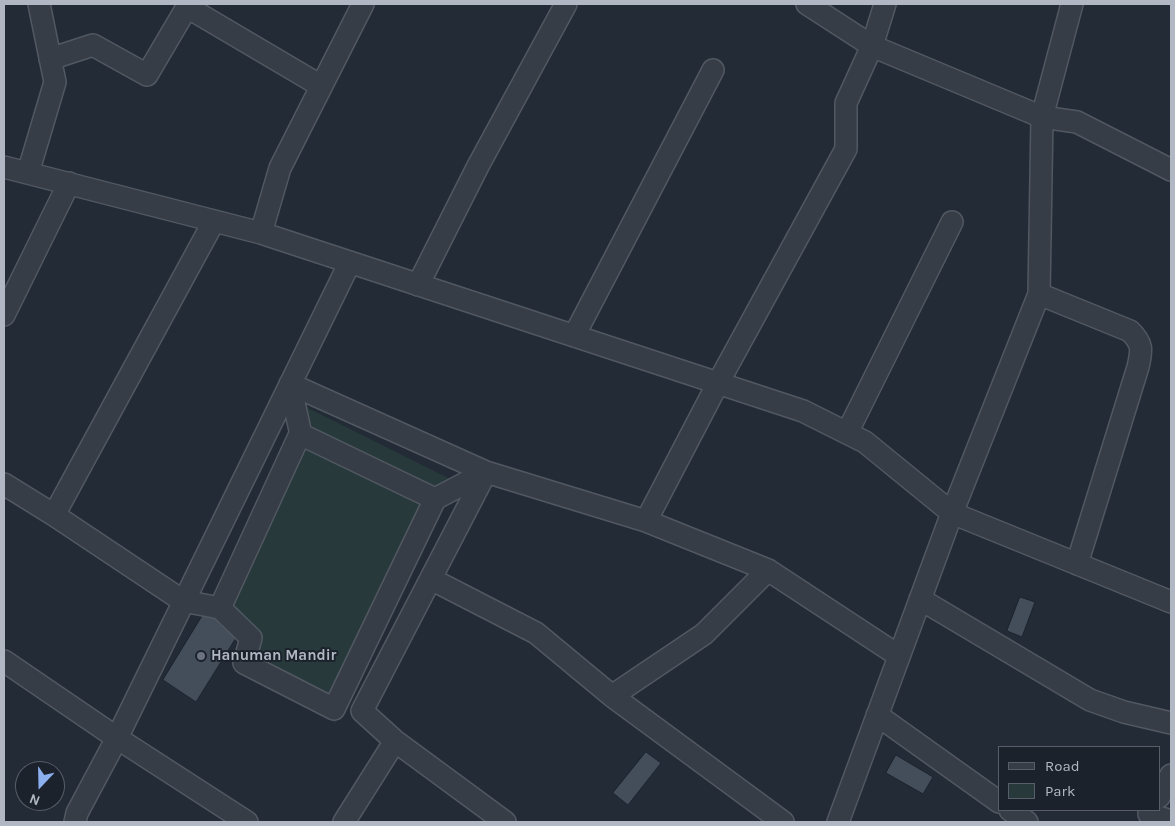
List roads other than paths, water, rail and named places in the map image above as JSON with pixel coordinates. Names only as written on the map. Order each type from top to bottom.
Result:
[{"type":"street","points":[[28,173],[55,82],[39,4]]},
{"type":"street","points":[[261,233],[280,168],[363,4]]},
{"type":"street","points":[[418,285],[478,166],[566,4]]},
{"type":"street","points":[[807,4],[872,46],[1042,117],[1077,122],[1171,170]]},
{"type":"street","points":[[646,521],[718,383],[846,149],[846,103],[872,46],[885,4]]},
{"type":"street","points":[[838,822],[952,513],[1039,294],[1042,117],[1072,4]]},
{"type":"street","points":[[50,59],[93,45],[147,75],[187,8],[321,86]]},
{"type":"street","points":[[574,336],[713,70]]},
{"type":"street","points":[[4,167],[261,233],[803,411],[864,442],[952,513],[1171,602]]},
{"type":"street","points":[[4,315],[68,183]]},
{"type":"street","points":[[54,515],[214,221]]},
{"type":"street","points":[[847,433],[952,222]]},
{"type":"street","points":[[75,822],[77,813],[117,738],[350,262]]},
{"type":"street","points":[[1039,294],[1130,331],[1138,340],[1141,352],[1077,564]]},
{"type":"street","points":[[220,608],[301,434],[290,384]]},
{"type":"street","points":[[290,384],[486,472],[646,521],[768,570],[899,656]]},
{"type":"street","points":[[301,434],[435,499]]},
{"type":"street","points":[[334,708],[435,499],[486,472]]},
{"type":"street","points":[[362,711],[486,472]]},
{"type":"street","points":[[4,484],[183,601],[220,608],[251,638],[244,663],[334,708],[362,711],[395,741],[505,822]]},
{"type":"street","points":[[612,696],[704,634],[768,570]]},
{"type":"street","points":[[431,579],[536,633],[612,696],[783,822]]},
{"type":"street","points":[[920,599],[1090,700],[1124,712],[1171,723]]},
{"type":"street","points":[[4,661],[117,738],[247,822]]},
{"type":"street","points":[[878,715],[998,801]]},
{"type":"street","points":[[344,822],[395,741]]},
{"type":"street","points":[[1160,795],[1171,775]]},
{"type":"street","points":[[1011,811],[1027,822]]},
{"type":"street","points":[[1151,811],[1171,821]]},
{"type":"place","name":"Hanuman Mandir","points":[[201,656]]}]
